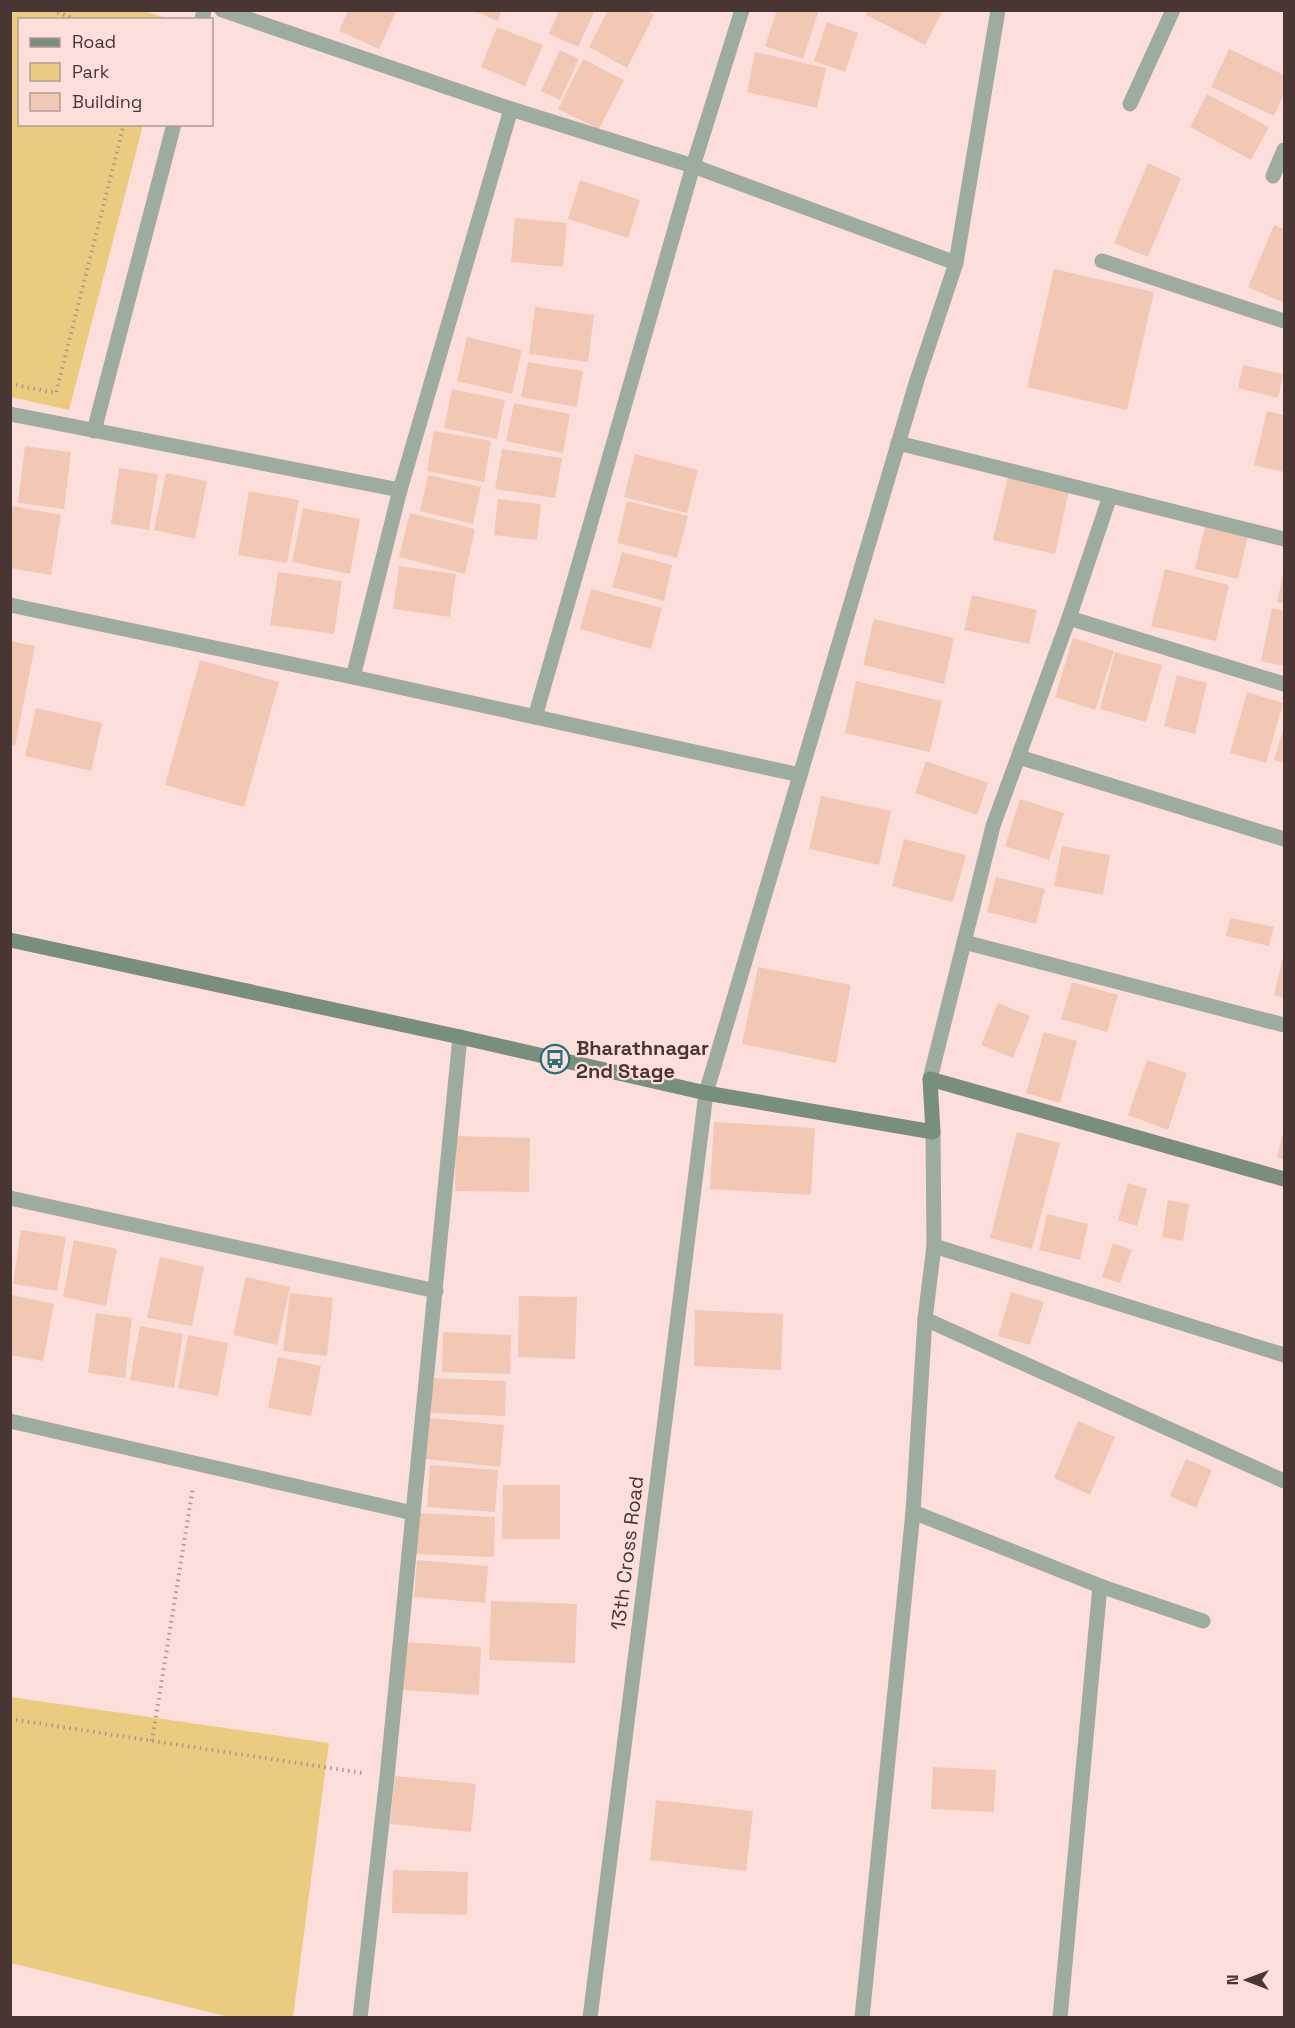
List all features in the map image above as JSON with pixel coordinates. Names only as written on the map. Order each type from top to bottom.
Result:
[{"type":"street","points":[[222,10],[511,109],[693,165],[956,263]]},
{"type":"street","points":[[535,717],[693,165],[742,10]]},
{"type":"street","name":"13th Cross Road","points":[[590,2018],[706,1093],[898,443],[956,263],[998,10]]},
{"type":"street","points":[[1130,104],[1173,10]]},
{"type":"street","points":[[352,677],[400,490],[511,109]]},
{"type":"street","points":[[94,431],[173,126]]},
{"type":"street","points":[[1273,176],[1284,150]]},
{"type":"street","points":[[1102,261],[1284,321]]},
{"type":"street","points":[[10,414],[400,490]]},
{"type":"street","points":[[898,443],[1284,538]]},
{"type":"street","points":[[862,2018],[913,1512],[925,1319],[934,1246],[930,1079],[993,826],[1069,618],[1110,496]]},
{"type":"street","points":[[10,605],[800,775]]},
{"type":"street","points":[[1069,618],[1284,684]]},
{"type":"street","points":[[1018,757],[1284,839]]},
{"type":"street","points":[[10,940],[460,1037],[706,1093],[933,1132]]},
{"type":"street","points":[[964,942],[1284,1025]]},
{"type":"street","points":[[360,2018],[387,1777],[460,1037]]},
{"type":"street","points":[[930,1079],[1284,1179]]},
{"type":"street","points":[[10,1198],[436,1291]]},
{"type":"street","points":[[934,1246],[1284,1355]]},
{"type":"street","points":[[925,1319],[1284,1481]]},
{"type":"street","points":[[10,1421],[413,1513]]},
{"type":"street","points":[[913,1512],[1100,1586],[1203,1622]]},
{"type":"street","points":[[1060,2018],[1100,1586]]},
{"type":"path","points":[[52,10],[72,18]]},
{"type":"path","points":[[10,384],[56,393],[123,126]]},
{"type":"path","points":[[153,1741],[197,1464]]},
{"type":"path","points":[[10,1719],[387,1777]]},
{"type":"green space","points":[[11,10],[145,11],[166,18],[18,18],[18,126],[143,126],[69,410],[11,397]]},
{"type":"green space","points":[[11,1697],[329,1743],[293,2017],[229,2017],[11,1963]]},
{"type":"building","points":[[348,10],[397,10],[379,49],[339,31]]},
{"type":"building","points":[[472,10],[502,10],[498,21]]},
{"type":"building","points":[[559,10],[595,10],[578,47],[549,34]]},
{"type":"building","points":[[608,10],[646,10],[654,15],[627,68],[589,47]]},
{"type":"building","points":[[777,10],[819,10],[803,59],[765,46]]},
{"type":"building","points":[[868,10],[943,10],[925,45],[866,15]]},
{"type":"building","points":[[827,22],[858,33],[845,72],[814,61]]},
{"type":"building","points":[[497,27],[543,45],[525,86],[481,67]]},
{"type":"building","points":[[1229,49],[1284,75],[1284,94],[1274,116],[1211,87]]},
{"type":"building","points":[[560,50],[579,59],[560,100],[541,91]]},
{"type":"building","points":[[755,52],[826,68],[817,108],[747,92]]},
{"type":"building","points":[[583,59],[624,80],[599,129],[558,109]]},
{"type":"building","points":[[1207,94],[1269,127],[1251,160],[1190,127]]},
{"type":"building","points":[[1148,163],[1181,178],[1148,257],[1114,243]]},
{"type":"building","points":[[580,180],[640,200],[628,238],[568,219]]},
{"type":"building","points":[[515,218],[567,223],[563,267],[511,262]]},
{"type":"building","points":[[1274,225],[1284,229],[1284,303],[1248,287]]},
{"type":"building","points":[[1054,269],[1154,292],[1127,410],[1027,387]]},
{"type":"building","points":[[535,307],[594,315],[588,362],[529,354]]},
{"type":"building","points":[[467,337],[522,350],[512,394],[457,381]]},
{"type":"building","points":[[528,362],[583,371],[577,407],[521,397]]},
{"type":"building","points":[[1243,365],[1283,374],[1278,398],[1238,388]]},
{"type":"building","points":[[452,389],[505,400],[497,439],[444,428]]},
{"type":"building","points":[[514,403],[570,414],[563,453],[506,441]]},
{"type":"building","points":[[1267,411],[1284,415],[1284,472],[1254,465]]},
{"type":"building","points":[[434,431],[491,441],[484,482],[427,471]]},
{"type":"building","points":[[25,446],[71,452],[64,509],[18,503]]},
{"type":"building","points":[[502,449],[562,458],[555,498],[495,489]]},
{"type":"building","points":[[635,454],[698,470],[687,513],[624,497]]},
{"type":"building","points":[[119,468],[158,474],[149,530],[111,524]]},
{"type":"building","points":[[166,473],[207,481],[195,539],[154,530]]},
{"type":"building","points":[[428,475],[481,487],[473,524],[420,511]]},
{"type":"building","points":[[1008,477],[1069,491],[1055,554],[993,540]]},
{"type":"building","points":[[249,491],[299,500],[287,563],[238,555]]},
{"type":"building","points":[[498,499],[541,504],[537,540],[494,535]]},
{"type":"building","points":[[627,501],[688,516],[677,558],[617,543]]},
{"type":"building","points":[[13,506],[61,515],[51,575],[10,568],[10,520]]},
{"type":"building","points":[[303,508],[360,519],[350,574],[292,562]]},
{"type":"building","points":[[410,513],[475,529],[465,574],[399,557]]},
{"type":"building","points":[[1205,526],[1248,535],[1238,579],[1195,569]]},
{"type":"building","points":[[622,552],[672,565],[664,601],[612,587]]},
{"type":"building","points":[[399,566],[456,574],[450,617],[393,609]]},
{"type":"building","points":[[1165,569],[1229,585],[1216,641],[1151,626]]},
{"type":"building","points":[[1284,570],[1284,604],[1277,602]]},
{"type":"building","points":[[278,572],[342,581],[334,634],[270,625]]},
{"type":"building","points":[[591,589],[662,608],[651,649],[580,629]]},
{"type":"building","points":[[972,595],[1037,610],[1029,644],[964,630]]},
{"type":"building","points":[[1272,608],[1284,611],[1284,666],[1261,661]]},
{"type":"building","points":[[874,619],[954,638],[944,684],[863,665]]},
{"type":"building","points":[[1073,638],[1114,651],[1095,710],[1055,697]]},
{"type":"building","points":[[10,641],[35,646],[15,746],[10,745]]},
{"type":"building","points":[[1115,652],[1162,665],[1146,722],[1100,709]]},
{"type":"building","points":[[200,660],[279,682],[244,807],[165,785]]},
{"type":"building","points":[[1177,675],[1207,683],[1195,734],[1164,726]]},
{"type":"building","points":[[856,681],[942,701],[930,752],[845,733]]},
{"type":"building","points":[[1247,692],[1283,703],[1266,763],[1230,753]]},
{"type":"building","points":[[36,708],[102,723],[91,771],[25,756]]},
{"type":"building","points":[[1284,727],[1284,763],[1274,760]]},
{"type":"building","points":[[926,761],[988,783],[977,815],[915,793]]},
{"type":"building","points":[[821,796],[891,811],[879,865],[809,849]]},
{"type":"building","points":[[1020,799],[1064,813],[1049,860],[1005,846]]},
{"type":"building","points":[[904,839],[966,855],[953,902],[892,886]]},
{"type":"building","points":[[1062,846],[1110,855],[1103,895],[1054,886]]},
{"type":"building","points":[[996,877],[1045,889],[1036,924],[987,912]]},
{"type":"building","points":[[1230,918],[1274,927],[1269,946],[1226,936]]},
{"type":"building","points":[[1284,953],[1284,998],[1274,995]]},
{"type":"building","points":[[758,967],[851,985],[836,1063],[742,1044]]},
{"type":"building","points":[[1072,982],[1118,995],[1107,1032],[1061,1019]]},
{"type":"building","points":[[998,1003],[1030,1016],[1013,1058],[981,1045]]},
{"type":"building","points":[[1044,1032],[1077,1041],[1060,1103],[1026,1093]]},
{"type":"building","points":[[1147,1060],[1187,1073],[1168,1130],[1128,1115]]},
{"type":"building","points":[[714,1122],[815,1128],[811,1195],[710,1189]]},
{"type":"building","points":[[1284,1130],[1284,1160],[1277,1157]]},
{"type":"building","points":[[1017,1132],[1060,1143],[1032,1249],[990,1238]]},
{"type":"building","points":[[456,1136],[530,1138],[529,1192],[455,1191]]},
{"type":"building","points":[[1128,1183],[1147,1189],[1137,1226],[1118,1220]]},
{"type":"building","points":[[1168,1200],[1189,1204],[1183,1241],[1162,1237]]},
{"type":"building","points":[[1047,1214],[1088,1224],[1080,1260],[1039,1250]]},
{"type":"building","points":[[21,1230],[66,1237],[57,1291],[13,1284]]},
{"type":"building","points":[[74,1240],[117,1249],[106,1306],[63,1297]]},
{"type":"building","points":[[1113,1243],[1132,1250],[1120,1283],[1102,1277]]},
{"type":"building","points":[[160,1257],[204,1267],[192,1326],[147,1318]]},
{"type":"building","points":[[246,1277],[290,1287],[277,1345],[233,1335]]},
{"type":"building","points":[[1011,1292],[1044,1302],[1030,1345],[998,1336]]},
{"type":"building","points":[[290,1293],[333,1298],[327,1356],[283,1351]]},
{"type":"building","points":[[12,1295],[54,1304],[43,1361],[10,1355]]},
{"type":"building","points":[[519,1296],[577,1297],[575,1359],[518,1357]]},
{"type":"building","points":[[695,1310],[783,1314],[781,1370],[694,1366]]},
{"type":"building","points":[[96,1313],[132,1318],[125,1378],[88,1373]]},
{"type":"building","points":[[140,1326],[183,1334],[174,1388],[130,1380]]},
{"type":"building","points":[[443,1332],[511,1335],[510,1374],[442,1372]]},
{"type":"building","points":[[188,1335],[228,1343],[218,1396],[178,1388]]},
{"type":"building","points":[[278,1357],[321,1366],[311,1416],[268,1408]]},
{"type":"building","points":[[432,1378],[506,1381],[505,1416],[431,1413]]},
{"type":"building","points":[[429,1418],[504,1425],[500,1467],[425,1459]]},
{"type":"building","points":[[1078,1421],[1115,1437],[1090,1495],[1054,1478]]},
{"type":"building","points":[[1186,1459],[1212,1470],[1196,1508],[1170,1496]]},
{"type":"building","points":[[430,1465],[498,1470],[495,1512],[427,1507]]},
{"type":"building","points":[[503,1485],[560,1485],[560,1539],[502,1539]]},
{"type":"building","points":[[418,1513],[495,1517],[494,1557],[416,1554]]},
{"type":"building","points":[[417,1560],[488,1566],[485,1603],[414,1597]]},
{"type":"building","points":[[491,1601],[577,1604],[575,1663],[489,1660]]},
{"type":"building","points":[[405,1642],[481,1647],[479,1695],[402,1690]]},
{"type":"building","points":[[933,1767],[996,1770],[994,1812],[931,1809]]},
{"type":"building","points":[[395,1776],[476,1784],[471,1832],[390,1824]]},
{"type":"building","points":[[656,1800],[753,1811],[746,1871],[650,1860]]},
{"type":"building","points":[[393,1870],[468,1872],[467,1915],[392,1913]]},
{"type":"place","name":"Bharathnagar 2nd Stage","points":[[555,1059]]}]
